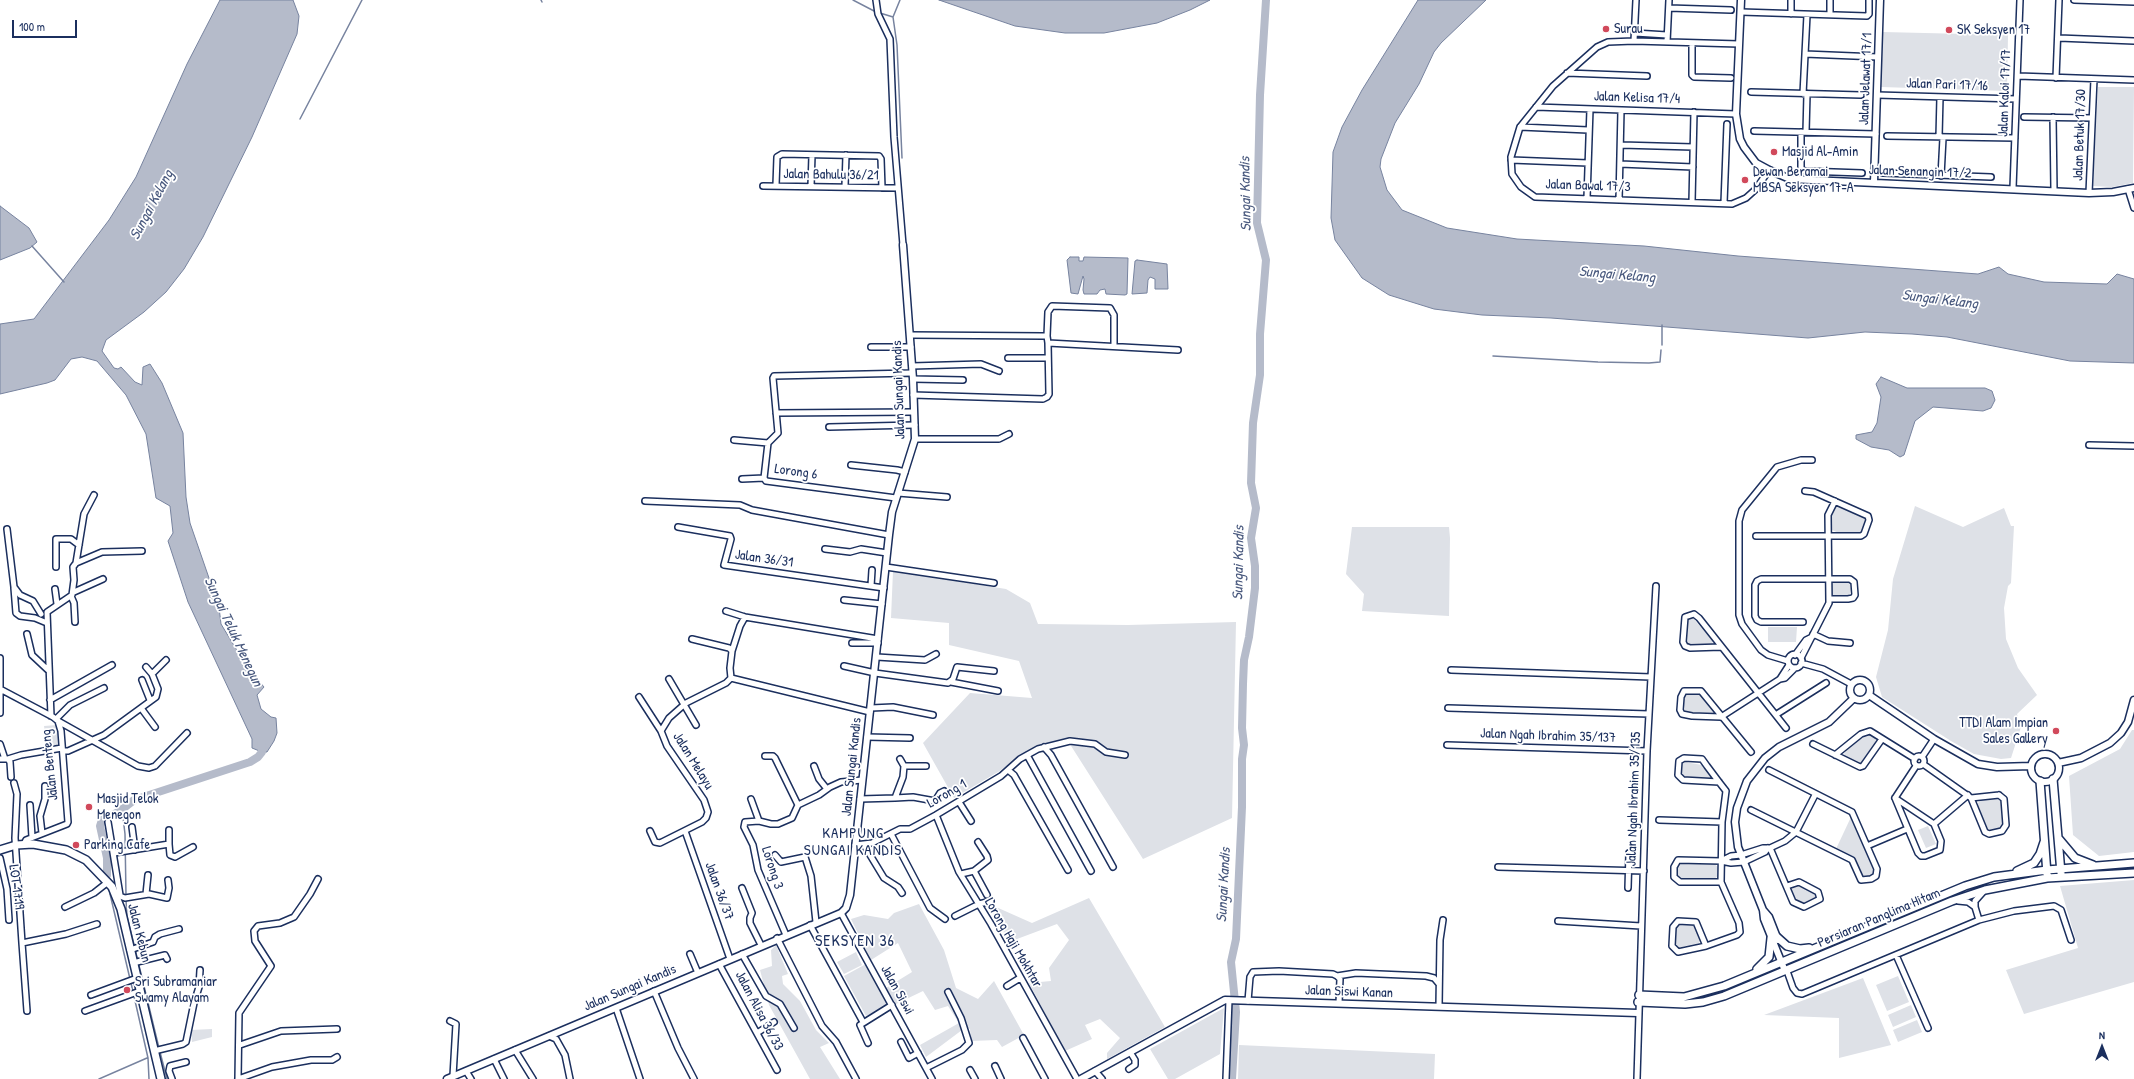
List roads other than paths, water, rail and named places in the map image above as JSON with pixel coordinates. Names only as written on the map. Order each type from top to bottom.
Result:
[{"type":"main road","points":[[2053,779],[2061,877]]},
{"type":"main road","points":[[2040,781],[2047,874],[2060,869],[2134,863]]},
{"type":"main road","points":[[2004,875],[2034,863],[2040,854],[2045,838]]},
{"type":"main road","points":[[2058,838],[2075,858],[2100,866]]},
{"type":"main road","points":[[0,850],[24,844]]},
{"type":"main road","name":"Jalan Kebun","points":[[24,844],[44,844],[77,854],[97,869],[122,897],[136,962],[131,979],[134,992],[158,1050],[161,1079]]},
{"type":"main road","name":"Persiaran Panglima Hitam","points":[[1638,999],[1690,996],[1724,986],[1965,886],[2004,875],[2047,874],[2061,877],[2134,873]]},
{"type":"main road","name":"Persiaran Panglima Hitam","points":[[1638,999],[1685,1004],[1703,1002],[1724,996],[1952,902],[1985,890],[2047,874]]},
{"type":"main road","points":[[1749,975],[1764,964],[1769,957],[1774,937],[1788,946],[1800,949],[1817,947]]},
{"type":"street","points":[[876,0],[878,14],[890,39],[898,188],[903,245]]},
{"type":"street","points":[[1634,41],[1636,0]]},
{"type":"street","points":[[1667,42],[1669,0]]},
{"type":"street","name":"Jalan Senangin 17/2","points":[[1742,0],[1738,44],[1736,114],[1740,139],[1744,147],[1756,163],[1769,170],[1790,179],[2013,188],[2090,193],[2131,189]]},
{"type":"street","points":[[1791,0],[1791,14]]},
{"type":"street","points":[[1830,0],[1830,15]]},
{"type":"street","points":[[1741,12],[1867,16],[1869,14],[1869,0]]},
{"type":"street","name":"Jalan Jelawat 17/1","points":[[1874,182],[1880,0]]},
{"type":"street","name":"Jalan Kaloi 17/17","points":[[2013,188],[2020,0]]},
{"type":"street","points":[[2056,78],[2059,0]]},
{"type":"street","points":[[2074,0],[2134,2]]},
{"type":"street","points":[[1669,8],[1731,10]]},
{"type":"street","points":[[1807,14],[1804,132],[1801,169],[1805,171],[1862,173]]},
{"type":"street","points":[[1635,33],[1667,35]]},
{"type":"street","points":[[2058,38],[2134,41]]},
{"type":"street","name":"Jalan Bawal 17/3","points":[[1738,44],[1634,41],[1608,42],[1586,56],[1553,86],[1520,126],[1511,160],[1512,174],[1521,187],[1535,196],[1732,204],[1746,198],[1756,189],[1769,170]]},
{"type":"street","points":[[1692,43],[1692,75],[1694,77],[1731,78]]},
{"type":"street","points":[[1806,54],[1878,57]]},
{"type":"street","points":[[1567,73],[1647,76]]},
{"type":"street","points":[[2018,76],[2134,80]]},
{"type":"street","name":"Jalan Betuk 17/30","points":[[2090,193],[2094,79]]},
{"type":"street","points":[[1750,92],[1861,95]]},
{"type":"street","name":"Jalan Pari 17/16","points":[[1877,95],[2016,99]]},
{"type":"street","points":[[1940,97],[1941,176]]},
{"type":"street","name":"Jalan Kelisa 17/4","points":[[1536,107],[1736,114]]},
{"type":"street","points":[[1587,198],[1588,130],[1590,109]]},
{"type":"street","points":[[1619,200],[1621,110]]},
{"type":"street","points":[[1692,202],[1694,112]]},
{"type":"street","points":[[2024,117],[2092,118]]},
{"type":"street","points":[[2053,118],[2054,190]]},
{"type":"street","points":[[1724,203],[1727,124]]},
{"type":"street","points":[[1520,126],[1588,130]]},
{"type":"street","points":[[1754,131],[1876,134]]},
{"type":"street","points":[[1888,136],[2015,138]]},
{"type":"street","points":[[1621,145],[1693,147]]},
{"type":"street","points":[[776,185],[779,155],[812,155],[880,157],[882,188]]},
{"type":"street","points":[[811,186],[812,155]]},
{"type":"street","points":[[845,186],[846,156]]},
{"type":"street","points":[[1511,160],[1588,163]]},
{"type":"street","points":[[1620,164],[1693,167]]},
{"type":"street","points":[[1883,173],[1991,177]]},
{"type":"street","name":"Jalan Bahulu 36/21","points":[[764,186],[845,186],[898,188]]},
{"type":"street","points":[[2131,189],[2134,208]]},
{"type":"street","name":"Jalan Sungai Kandis","points":[[450,1078],[777,938],[841,913],[848,904],[877,657],[889,535],[897,496],[915,440],[912,366],[903,245]]},
{"type":"street","points":[[913,395],[1043,399],[1049,394],[1047,336],[1048,312],[1052,306],[1110,308],[1114,315],[1114,346]]},
{"type":"street","points":[[910,335],[1047,336]]},
{"type":"street","points":[[1048,343],[1178,350]]},
{"type":"street","points":[[871,347],[910,346]]},
{"type":"street","points":[[1008,358],[1048,358]]},
{"type":"street","points":[[912,366],[981,364],[999,371]]},
{"type":"street","points":[[914,412],[776,413],[772,383],[774,376],[912,376],[963,380]]},
{"type":"street","name":"Lorong 6","points":[[776,413],[778,433],[776,437],[768,443],[764,478],[766,480],[897,496],[948,497]]},
{"type":"street","points":[[829,427],[915,425]]},
{"type":"street","points":[[915,440],[999,439],[1009,434]]},
{"type":"street","points":[[734,440],[768,443]]},
{"type":"street","points":[[2089,445],[2134,446]]},
{"type":"street","points":[[1795,668],[1789,663],[1768,655],[1761,650],[1742,624],[1739,615],[1740,520],[1742,510],[1777,467],[1801,460],[1812,460]]},
{"type":"street","points":[[851,465],[905,472]]},
{"type":"street","points":[[742,479],[764,478]]},
{"type":"street","points":[[1756,536],[1862,535],[1869,520],[1868,516],[1814,492],[1805,491]]},
{"type":"street","points":[[75,622],[72,594],[73,567],[76,563],[84,514],[94,495]]},
{"type":"street","points":[[645,501],[740,505],[752,510],[889,535]]},
{"type":"street","points":[[1751,752],[1721,716],[1701,691],[1684,691],[1681,697],[1680,710],[1682,714],[1692,716],[1721,716],[1780,679],[1785,678],[1795,668],[1801,660],[1829,604],[1828,515],[1835,501]]},
{"type":"street","name":"Jalan 36/31","points":[[678,527],[730,536],[731,539],[724,565],[884,588]]},
{"type":"street","points":[[7,529],[16,613],[20,616],[35,618],[47,623]]},
{"type":"street","points":[[56,567],[56,539],[71,539],[79,545]]},
{"type":"street","points":[[825,549],[850,552],[860,549],[887,553]]},
{"type":"street","points":[[76,563],[102,552],[142,551]]},
{"type":"street","points":[[886,567],[994,584]]},
{"type":"street","points":[[871,586],[872,570]]},
{"type":"street","points":[[35,618],[44,614],[72,594],[103,579]]},
{"type":"street","points":[[1803,622],[1761,622],[1757,620],[1755,616],[1755,585],[1757,581],[1761,579],[1850,579],[1855,586],[1853,598],[1829,599]]},
{"type":"street","name":"Jalan Ngah Ibrahim 35/135","points":[[1637,1079],[1638,999],[1644,871],[1647,751],[1656,586]]},
{"type":"street","points":[[14,587],[20,595],[34,601],[44,614],[47,623],[50,700],[55,719],[138,766],[149,768],[155,766],[187,733]]},
{"type":"street","points":[[55,589],[57,604]]},
{"type":"street","points":[[844,600],[882,604]]},
{"type":"street","points":[[726,611],[745,617],[878,641]]},
{"type":"street","points":[[1722,648],[1690,648],[1685,646],[1683,642],[1686,617],[1694,614],[1699,618],[1777,714],[1786,728]]},
{"type":"street","points":[[731,678],[730,668],[732,651],[740,626],[745,617]]},
{"type":"street","points":[[27,634],[32,655],[48,670]]},
{"type":"street","points":[[1780,679],[1789,663],[1789,657],[1795,655],[1806,640],[1813,635]]},
{"type":"street","points":[[1813,635],[1828,641],[1850,643]]},
{"type":"street","points":[[692,640],[729,648],[732,651]]},
{"type":"street","points":[[852,643],[878,641]]},
{"type":"street","points":[[877,657],[925,660],[936,654]]},
{"type":"street","points":[[1795,655],[1801,660],[1824,669],[1851,684]]},
{"type":"street","points":[[0,658],[0,713]]},
{"type":"street","points":[[152,674],[166,660]]},
{"type":"street","points":[[50,700],[112,665]]},
{"type":"street","points":[[844,666],[875,673],[948,683],[951,682],[998,691]]},
{"type":"street","points":[[4,759],[21,755],[62,750],[94,740],[122,724],[150,700],[156,697],[158,691],[152,674],[146,667]]},
{"type":"street","points":[[951,682],[957,667],[994,671]]},
{"type":"street","points":[[1451,670],[1651,676]]},
{"type":"street","points":[[661,731],[664,725],[684,704],[697,696],[726,683],[731,678]]},
{"type":"street","points":[[731,678],[870,710],[893,707],[933,715]]},
{"type":"street","points":[[670,679],[696,725]]},
{"type":"street","points":[[142,680],[150,700]]},
{"type":"street","points":[[1856,680],[1866,682],[1870,687],[1869,696],[1862,700],[1854,698],[1849,691],[1851,684],[1856,680]]},
{"type":"street","points":[[1777,714],[1826,683]]},
{"type":"street","points":[[55,719],[70,705],[104,688]]},
{"type":"street","name":"Jalan Benteng","points":[[1,689],[55,719],[61,731],[68,822],[67,824],[32,837],[26,840],[24,844]]},
{"type":"street","points":[[1869,696],[1934,739],[1978,764],[1998,767],[2031,766]]},
{"type":"street","name":"Jalan Melayu","points":[[640,697],[661,731],[667,746],[704,800],[708,812],[706,818],[685,831],[657,844],[650,831]]},
{"type":"street","points":[[1854,698],[1829,722],[1779,747],[1765,758],[1754,771],[1742,793],[1737,808],[1736,838],[1763,910],[1769,917],[1774,937],[1793,988],[1797,993],[1802,994],[1979,920],[2014,911],[2054,906],[2061,910],[2070,940]]},
{"type":"street","points":[[2058,763],[2081,758],[2110,743],[2128,722],[2134,700]]},
{"type":"street","points":[[140,708],[155,727]]},
{"type":"street","points":[[1448,708],[1649,714]]},
{"type":"street","points":[[658,726],[664,725]]},
{"type":"street","points":[[1835,755],[1866,731],[1870,731],[1915,759]]},
{"type":"street","points":[[867,737],[910,738]]},
{"type":"street","points":[[1813,744],[1857,766],[1863,766],[1882,739]]},
{"type":"street","points":[[1934,739],[1922,757],[1923,764],[1969,796],[1985,832],[1996,834],[2005,828],[2004,799],[1999,795],[1969,796],[1934,824]]},
{"type":"street","name":"Lorong 1","points":[[855,845],[864,845],[900,829],[910,829],[959,802],[1008,770],[1027,755],[1044,746],[1070,741],[1095,744],[1106,752],[1125,755]]},
{"type":"street","points":[[0,744],[4,759],[10,762],[11,778]]},
{"type":"street","name":"Jalan Ngah Ibrahim 35/137","points":[[1447,745],[1647,751]]},
{"type":"street","points":[[1044,746],[1051,755],[1113,867]]},
{"type":"street","points":[[2044,753],[2053,756],[2058,763],[2058,772],[2053,779],[2049,781],[2040,781],[2033,775],[2031,766],[2035,757],[2044,753]]},
{"type":"street","points":[[1027,755],[1092,871]]},
{"type":"street","points":[[765,756],[774,756],[776,758],[798,805]]},
{"type":"street","points":[[1915,759],[1917,757],[1922,757]]},
{"type":"street","points":[[1706,946],[1696,922],[1681,921],[1673,924],[1672,946],[1674,950],[1678,952],[1706,946],[1737,935],[1740,932],[1739,922],[1721,882],[1722,822],[1726,791],[1702,759],[1684,758],[1679,761],[1678,775],[1683,780],[1719,782]]},
{"type":"street","points":[[895,798],[903,778],[904,766],[900,759]]},
{"type":"street","points":[[1915,759],[1914,763],[1916,766]]},
{"type":"street","points":[[1895,798],[1916,766],[1923,764]]},
{"type":"street","points":[[814,766],[819,779],[827,789]]},
{"type":"street","points":[[904,766],[926,766]]},
{"type":"street","points":[[1008,770],[1014,775],[1068,870]]},
{"type":"street","points":[[1750,810],[1852,860],[1861,880],[1871,879],[1877,873],[1877,869],[1852,812],[1769,770]]},
{"type":"street","name":"Lorong 3","points":[[786,935],[760,877],[752,845],[744,827],[745,822],[759,821],[771,824],[785,821],[792,818],[798,805],[819,795],[827,789],[842,782],[862,780]]},
{"type":"street","points":[[14,784],[17,794],[16,845],[28,1011]]},
{"type":"street","points":[[42,833],[40,816],[45,786]]},
{"type":"street","points":[[860,799],[913,797],[935,801],[940,793],[944,791]]},
{"type":"street","points":[[1721,882],[1680,882],[1674,877],[1676,863],[1678,860],[1721,861],[1731,863],[1744,862],[1765,852],[1769,848],[1785,841],[1796,832],[1815,794]]},
{"type":"street","points":[[1895,798],[1934,824],[1941,841],[1942,848],[1925,856],[1921,856],[1918,853],[1895,798]]},
{"type":"street","points":[[750,799],[759,821]]},
{"type":"street","points":[[959,802],[971,820]]},
{"type":"street","points":[[30,805],[32,837]]},
{"type":"street","points":[[1901,814],[1902,808],[1910,808]]},
{"type":"street","name":"Lorong Haji Mokhtar","points":[[936,815],[961,874],[1077,1079]]},
{"type":"street","points":[[1659,820],[1722,822]]},
{"type":"street","points":[[108,822],[122,897],[146,894],[167,898],[169,888],[168,880]]},
{"type":"street","points":[[132,827],[135,850]]},
{"type":"street","points":[[1867,846],[1907,829]]},
{"type":"street","points":[[169,830],[170,855],[172,857],[193,847]]},
{"type":"street","name":"Jalan 36/37","points":[[685,831],[730,959]]},
{"type":"street","points":[[891,834],[930,908],[945,919]]},
{"type":"street","points":[[961,874],[974,871],[988,860],[978,842]]},
{"type":"street","points":[[114,853],[169,844]]},
{"type":"street","points":[[864,845],[884,878],[898,887],[902,893]]},
{"type":"street","points":[[1721,861],[1731,856],[1742,855],[1763,848],[1769,848]]},
{"type":"street","points":[[1769,848],[1793,902],[1804,907],[1820,899],[1818,892],[1799,882],[1787,886]]},
{"type":"street","points":[[1628,888],[1629,853]]},
{"type":"street","points":[[775,855],[781,862],[805,856],[811,876],[816,922]]},
{"type":"street","name":"LOT 1719","points":[[0,858],[7,888],[8,920]]},
{"type":"street","points":[[1498,867],[1644,871]]},
{"type":"street","points":[[974,871],[987,895]]},
{"type":"street","points":[[146,894],[148,875]]},
{"type":"street","points":[[318,879],[310,894],[294,917],[280,924],[258,926],[254,931],[255,941],[271,966],[241,1009],[238,1079],[272,1067],[311,1060],[332,1060],[337,1056]]},
{"type":"street","points":[[65,907],[94,893],[108,882]]},
{"type":"street","points":[[742,888],[752,913],[750,923],[761,945]]},
{"type":"street","points":[[1974,907],[1976,898],[1985,890]]},
{"type":"street","points":[[955,916],[979,904],[992,901]]},
{"type":"street","points":[[1952,902],[1968,902],[1974,907],[1979,920]]},
{"type":"street","name":"Jalan Siswi","points":[[841,913],[932,1079]]},
{"type":"street","points":[[1439,1006],[1443,920]]},
{"type":"street","points":[[1558,921],[1641,926]]},
{"type":"street","points":[[22,943],[66,934],[97,924]]},
{"type":"street","points":[[810,925],[863,1022]]},
{"type":"street","points":[[133,949],[153,942],[155,937],[160,934],[179,929]]},
{"type":"street","points":[[777,938],[822,1026],[836,1042],[856,1079]]},
{"type":"street","points":[[690,954],[698,973]]},
{"type":"street","points":[[742,954],[766,996],[780,1004],[794,1028]]},
{"type":"street","points":[[136,962],[165,955],[167,959]]},
{"type":"street","points":[[1896,955],[1928,1028]]},
{"type":"street","name":"Jalan Alisa 36/33","points":[[719,964],[777,1070]]},
{"type":"street","points":[[158,1050],[184,1044],[186,1042],[194,1003],[200,987],[200,970]]},
{"type":"street","points":[[1248,1000],[1251,974],[1256,971],[1333,974],[1337,976],[1352,973],[1426,976],[1434,978],[1439,984]]},
{"type":"street","points":[[1337,976],[1340,979],[1339,1003]]},
{"type":"street","points":[[1007,986],[1020,978]]},
{"type":"street","points":[[91,995],[131,979]]},
{"type":"street","points":[[654,991],[678,1048],[694,1079]]},
{"type":"street","points":[[85,1011],[134,992]]},
{"type":"street","points":[[926,1068],[962,1050],[969,1043],[961,1018],[948,992]]},
{"type":"street","name":"Jalan Siswi Kanan","points":[[1081,1079],[1222,1000],[1638,1012]]},
{"type":"street","points":[[1226,1079],[1230,1000]]},
{"type":"street","points":[[868,1043],[860,1027],[863,1022],[892,1005]]},
{"type":"street","points":[[616,1008],[640,1079]]},
{"type":"street","points":[[450,1021],[456,1024],[450,1078]]},
{"type":"street","points":[[757,1033],[774,1022]]},
{"type":"street","points":[[240,1045],[281,1031],[337,1029]]},
{"type":"street","points":[[549,1036],[556,1039],[565,1055],[570,1079]]},
{"type":"street","points":[[1023,1038],[1045,1079]]},
{"type":"street","points":[[901,1042],[909,1058],[918,1053]]},
{"type":"street","points":[[515,1050],[533,1079]]},
{"type":"street","points":[[1129,1069],[1135,1065],[1135,1060],[1130,1052]]},
{"type":"street","points":[[494,1059],[504,1079]]},
{"type":"street","points":[[172,1079],[169,1071],[170,1066],[186,1062]]},
{"type":"street","points":[[995,1066],[1001,1079]]},
{"type":"street","points":[[970,1070],[975,1079]]},
{"type":"street","points":[[466,1071],[471,1079]]},
{"type":"street","points":[[1095,1071],[1102,1079]]},
{"type":"water","name":"Sungai Kelang","points":[[220,0],[293,0],[299,16],[297,34],[252,137],[203,237],[184,269],[166,292],[144,312],[106,340],[102,351],[114,368],[118,369],[121,367],[135,382],[142,385],[143,367],[150,364],[162,383],[183,433],[186,497],[190,523],[219,607],[221,624],[247,667],[264,687],[257,695],[261,709],[271,717],[276,718],[277,733],[267,752],[262,752],[252,748],[252,739],[188,602],[168,541],[173,533],[170,506],[156,498],[146,434],[126,395],[97,361],[82,357],[71,359],[55,380],[0,394],[0,324],[34,319],[109,220],[136,177],[187,64]]},
{"type":"water","points":[[939,0],[1210,0],[1190,10],[1157,23],[1104,33],[1065,33],[1015,26]]},
{"type":"water","name":"Sungai Kelang","points":[[1418,0],[1486,0],[1441,43],[1434,52],[1419,84],[1395,123],[1381,159],[1380,167],[1387,190],[1402,210],[1447,228],[1517,239],[1644,246],[1738,256],[1978,274],[1999,267],[2008,274],[2044,282],[2107,284],[2117,274],[2134,279],[2134,363],[2070,361],[1947,337],[1912,334],[1865,332],[1808,338],[1551,318],[1482,315],[1434,309],[1389,295],[1362,278],[1335,240],[1331,218],[1333,152],[1342,127],[1362,90]]},
{"type":"water","points":[[0,206],[29,228],[37,242],[30,248],[0,260]]},
{"type":"water","points":[[1070,257],[1079,257],[1079,261],[1083,261],[1084,257],[1128,258],[1127,294],[1106,294],[1105,289],[1100,290],[1097,294],[1084,294],[1083,276],[1078,294],[1071,293],[1067,260]]},
{"type":"water","points":[[1135,261],[1167,264],[1168,289],[1155,289],[1155,279],[1150,277],[1148,280],[1147,293],[1132,294]]},
{"type":"water","points":[[1881,377],[1907,388],[1985,388],[1992,391],[1995,400],[1991,408],[1983,411],[1933,407],[1915,421],[1904,455],[1900,457],[1889,450],[1871,447],[1856,439],[1856,435],[1872,432],[1877,423],[1881,397],[1876,384]]},
{"type":"waterway","points":[[300,119],[362,0]]},
{"type":"waterway","points":[[853,0],[876,12]]},
{"type":"waterway","points":[[900,0],[893,17],[897,45],[902,158]]},
{"type":"waterway","name":"Sungai Kandis","points":[[1232,1079],[1236,1012],[1231,962],[1236,939],[1242,807],[1244,660],[1249,637],[1255,588],[1255,566],[1251,538],[1256,508],[1251,483],[1253,423],[1260,375],[1260,334],[1266,260],[1257,223],[1260,95],[1266,0]]},
{"type":"waterway","points":[[880,13],[893,17]]},
{"type":"waterway","points":[[32,246],[64,282]]},
{"type":"waterway","points":[[1662,325],[1662,345]]},
{"type":"waterway","points":[[1493,356],[1598,362],[1649,363],[1660,362],[1661,350]]},
{"type":"waterway","name":"Sungai Teluk Menegun","points":[[107,875],[107,858],[100,826],[102,820],[120,811],[134,800],[250,762],[258,757],[262,752],[261,741]]},
{"type":"waterway","points":[[122,809],[125,834],[126,896]]},
{"type":"waterway","name":"Sungai Teluk Menegun","points":[[110,894],[130,979]]},
{"type":"waterway","points":[[126,900],[127,916],[159,1048]]},
{"type":"waterway","name":"Sungai Teluk Menegun","points":[[131,983],[148,1058],[149,1079]]},
{"type":"waterway","points":[[160,1052],[167,1079]]},
{"type":"waterway","points":[[99,1079],[147,1058]]},
{"type":"place","name":"Surau","points":[[1606,29]]},
{"type":"place","name":"SK Seksyen 17","points":[[1949,30]]},
{"type":"place","name":"Masjid Al-Amin","points":[[1774,152]]},
{"type":"place","name":"Dewan Beramai MBSA Seksyen 17-A","points":[[1745,180]]},
{"type":"place","name":"TTDI Alam Impian Sales Gallery","points":[[2056,731]]},
{"type":"place","name":"Masjid Telok Menegon","points":[[89,807]]},
{"type":"place","name":"Parking Cafe","points":[[76,845]]},
{"type":"place","name":"Sri Subramaniar Swamy Alayam","points":[[127,990]]},
{"type":"district","name":"KAMPUNG SUNGAI KANDIS","points":[[853,842]]},
{"type":"district","name":"SEKSYEN 36","points":[[855,942]]}]
